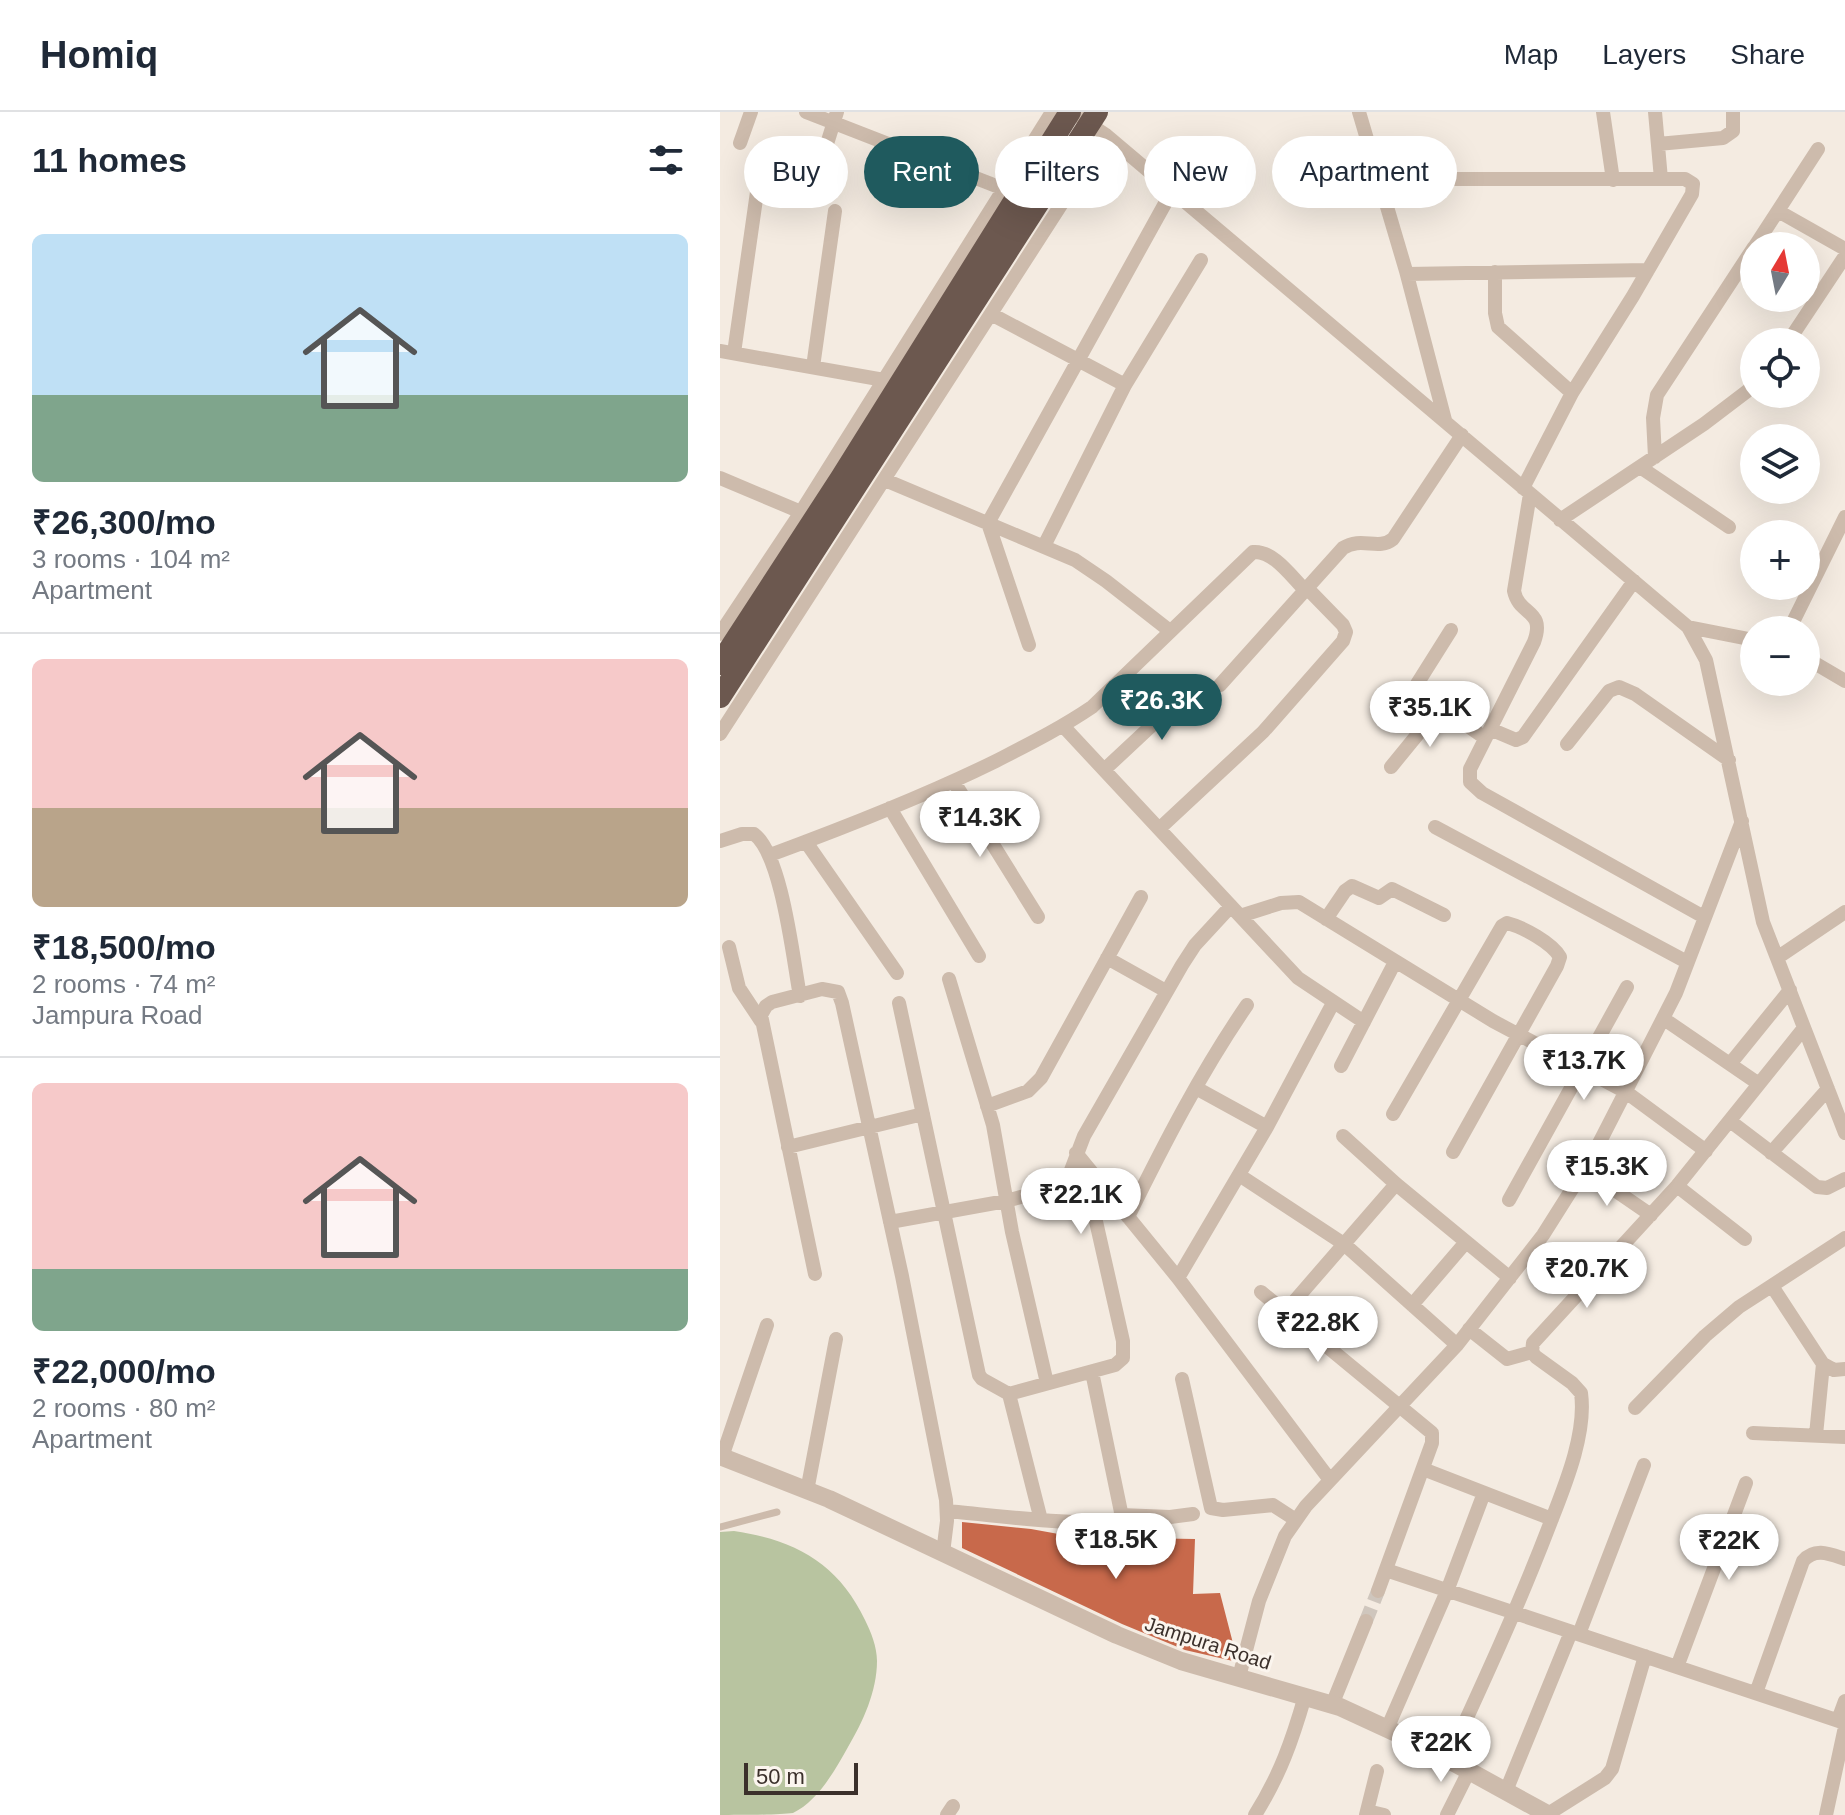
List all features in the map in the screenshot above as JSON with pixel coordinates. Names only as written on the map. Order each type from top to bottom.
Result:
[{"type":"highway","points":[[720,664],[841,478],[1087,119]]},
{"type":"highway","points":[[720,697],[1087,119]]},
{"type":"street","points":[[740,143],[751,112]]},
{"type":"street","points":[[806,112],[835,117],[995,185]]},
{"type":"street","points":[[1037,136],[1052,112]]},
{"type":"street","points":[[1359,112],[1367,136]]},
{"type":"street","points":[[1603,112],[1613,180]]},
{"type":"street","points":[[1655,112],[1661,179]]},
{"type":"street","points":[[1658,144],[1723,138],[1733,131],[1733,112]]},
{"type":"street","points":[[720,734],[991,314],[1087,119],[1144,167]]},
{"type":"street","points":[[1764,232],[1818,149]]},
{"type":"street","points":[[1457,179],[1661,179],[1691,181],[1694,189],[1572,393],[1527,491],[1514,591],[1518,602],[1535,617],[1538,627],[1534,642],[1469,776],[1470,782],[1482,793],[1704,917]]},
{"type":"street","points":[[720,634],[801,512],[995,203]]},
{"type":"street","points":[[753,208],[727,352],[884,380]]},
{"type":"street","points":[[1029,645],[988,523],[1163,208]]},
{"type":"street","points":[[1192,208],[1688,627],[1706,660],[1763,922],[1845,1133]]},
{"type":"street","points":[[1388,208],[1445,421]]},
{"type":"street","points":[[813,367],[835,211]]},
{"type":"street","points":[[1778,211],[1845,249]]},
{"type":"street","points":[[1797,328],[1845,256]]},
{"type":"street","points":[[1044,546],[1125,385],[1201,260]]},
{"type":"street","points":[[1655,457],[1653,418],[1657,395],[1740,268]]},
{"type":"street","points":[[1407,274],[1648,270]]},
{"type":"street","points":[[1495,272],[1498,327],[1572,393]]},
{"type":"street","points":[[991,314],[1125,385]]},
{"type":"street","points":[[1560,520],[1740,398]]},
{"type":"street","points":[[1220,685],[1305,588],[1350,544],[1363,541],[1383,545],[1393,539],[1462,435]]},
{"type":"street","points":[[1640,467],[1729,527]]},
{"type":"street","points":[[720,478],[801,512]]},
{"type":"street","points":[[885,480],[1075,560],[1170,631]]},
{"type":"street","points":[[1796,616],[1845,517]]},
{"type":"street","points":[[770,855],[954,782],[1064,727],[1092,707],[1253,552],[1262,551],[1343,625],[1346,632],[1343,641],[1263,732],[1159,829]]},
{"type":"street","points":[[1451,630],[1417,684],[1420,693],[1488,734],[1516,740],[1523,737],[1634,581]]},
{"type":"street","points":[[1688,627],[1740,637]]},
{"type":"street","points":[[1820,666],[1845,681]]},
{"type":"street","points":[[1104,770],[1194,686]]},
{"type":"street","points":[[1567,744],[1609,691],[1619,687],[1635,694],[1729,760]]},
{"type":"street","points":[[1391,767],[1440,707]]},
{"type":"street","points":[[1064,727],[1298,978],[1364,1022]]},
{"type":"street","points":[[954,782],[1038,917]]},
{"type":"street","points":[[890,808],[979,956]]},
{"type":"street","points":[[1239,1677],[1271,1565],[1285,1536],[1330,1480],[1457,1345],[1543,1235],[1584,1169],[1664,1019],[1743,820]]},
{"type":"street","points":[[1435,827],[1687,962]]},
{"type":"street","points":[[720,841],[742,834],[754,834],[770,855],[780,889],[800,996]]},
{"type":"street","points":[[806,842],[897,973]]},
{"type":"street","points":[[1326,919],[1345,891],[1352,886],[1382,898],[1392,889],[1444,915]]},
{"type":"street","points":[[987,1106],[1028,1091],[1041,1078],[1141,897]]},
{"type":"street","points":[[1065,1186],[1076,1153],[1195,945],[1235,911],[1292,901],[1299,902],[1518,1035],[1626,1092],[1706,1151]]},
{"type":"street","points":[[1777,958],[1845,912]]},
{"type":"street","points":[[1393,1114],[1502,926],[1507,923],[1515,925],[1555,950],[1560,957],[1453,1152]]},
{"type":"street","points":[[729,947],[739,988],[761,1021],[815,1274]]},
{"type":"street","points":[[1107,958],[1166,991]]},
{"type":"street","points":[[1341,1066],[1395,962]]},
{"type":"street","points":[[949,979],[993,1125],[1006,1201],[1047,1383]]},
{"type":"street","points":[[1509,1200],[1627,987]]},
{"type":"street","points":[[761,1021],[766,1006],[828,989],[834,989],[841,996],[890,1222],[947,1511],[943,1553]]},
{"type":"street","points":[[1730,1064],[1790,990]]},
{"type":"street","points":[[890,1222],[944,1213],[1006,1201],[1081,1182],[1088,1186],[1123,1341],[1124,1353],[1120,1362],[1009,1394],[979,1375],[944,1213],[899,1003]]},
{"type":"street","points":[[1178,1278],[1267,1127],[1333,1003]]},
{"type":"street","points":[[1128,1217],[1166,1139],[1247,1005]]},
{"type":"street","points":[[1664,1019],[1759,1084]]},
{"type":"street","points":[[1532,1352],[1537,1336],[1677,1186],[1804,1028]]},
{"type":"street","points":[[1196,1088],[1267,1127]]},
{"type":"street","points":[[1771,1153],[1828,1089]]},
{"type":"street","points":[[788,1147],[923,1114]]},
{"type":"street","points":[[1730,1121],[1821,1189],[1845,1179]]},
{"type":"street","points":[[1343,1136],[1510,1278]]},
{"type":"street","points":[[1076,1153],[1178,1278],[1330,1480]]},
{"type":"street","points":[[1584,1169],[1651,1215]]},
{"type":"street","points":[[1239,1175],[1344,1244],[1457,1345]]},
{"type":"street","points":[[1285,1312],[1396,1184]]},
{"type":"street","points":[[1677,1186],[1745,1239]]},
{"type":"street","points":[[1635,1408],[1739,1307],[1845,1238]]},
{"type":"street","points":[[1412,1305],[1466,1242]]},
{"type":"street","points":[[1772,1286],[1823,1364],[1834,1370],[1845,1369]]},
{"type":"street","points":[[1261,1292],[1432,1433],[1432,1443],[1378,1591]]},
{"type":"street","points":[[721,1456],[767,1325]]},
{"type":"street","points":[[1469,1329],[1507,1359],[1532,1352]]},
{"type":"street","points":[[807,1491],[836,1339]]},
{"type":"street","points":[[1448,1759],[1515,1613],[1570,1470],[1582,1401],[1578,1388],[1532,1352]]},
{"type":"street","points":[[1816,1435],[1823,1364]]},
{"type":"street","points":[[947,1511],[1041,1520],[1118,1521],[1121,1515],[1092,1372]]},
{"type":"street","points":[[1182,1379],[1211,1508],[1223,1510],[1273,1505],[1296,1520]]},
{"type":"street","points":[[1009,1394],[1041,1520]]},
{"type":"street","points":[[1753,1433],[1845,1437]]},
{"type":"street","name":"Jampura Road","points":[[721,1456],[807,1491],[1117,1635],[1181,1661],[1332,1705],[1448,1759],[1548,1815]]},
{"type":"street","points":[[1506,1791],[1644,1465]]},
{"type":"street","points":[[1423,1469],[1552,1519]]},
{"type":"street","points":[[1677,1667],[1746,1483]]},
{"type":"street","points":[[1387,1729],[1447,1591],[1484,1493]]},
{"type":"street","points":[[1121,1515],[1170,1517],[1193,1514]]},
{"type":"street","points":[[1756,1693],[1803,1561],[1811,1553],[1818,1552],[1845,1559]]},
{"type":"street","points":[[1386,1570],[1843,1724]]},
{"type":"street","points":[[1332,1705],[1366,1621]]},
{"type":"street","points":[[1548,1815],[1605,1778],[1612,1769],[1645,1656]]},
{"type":"street","points":[[1255,1815],[1275,1783],[1289,1750],[1305,1696]]},
{"type":"street","points":[[1826,1815],[1845,1701]]},
{"type":"street","points":[[1377,1771],[1366,1813],[1384,1815]]},
{"type":"street","points":[[1450,1813],[1469,1771]]},
{"type":"lane","points":[[720,1527],[777,1512]]},
{"type":"green space","points":[[734,1531],[795,1548],[828,1569],[854,1600],[876,1650],[875,1684],[859,1727],[825,1784],[810,1801],[793,1813],[720,1815],[720,1532]]},
{"type":"building","points":[[962,1522],[1075,1537],[1195,1539],[1193,1594],[1220,1593],[1235,1651],[1233,1661],[1185,1650],[1122,1624],[962,1548]]},
{"type":"tunnel","points":[[1366,1621],[1378,1591]]}]
